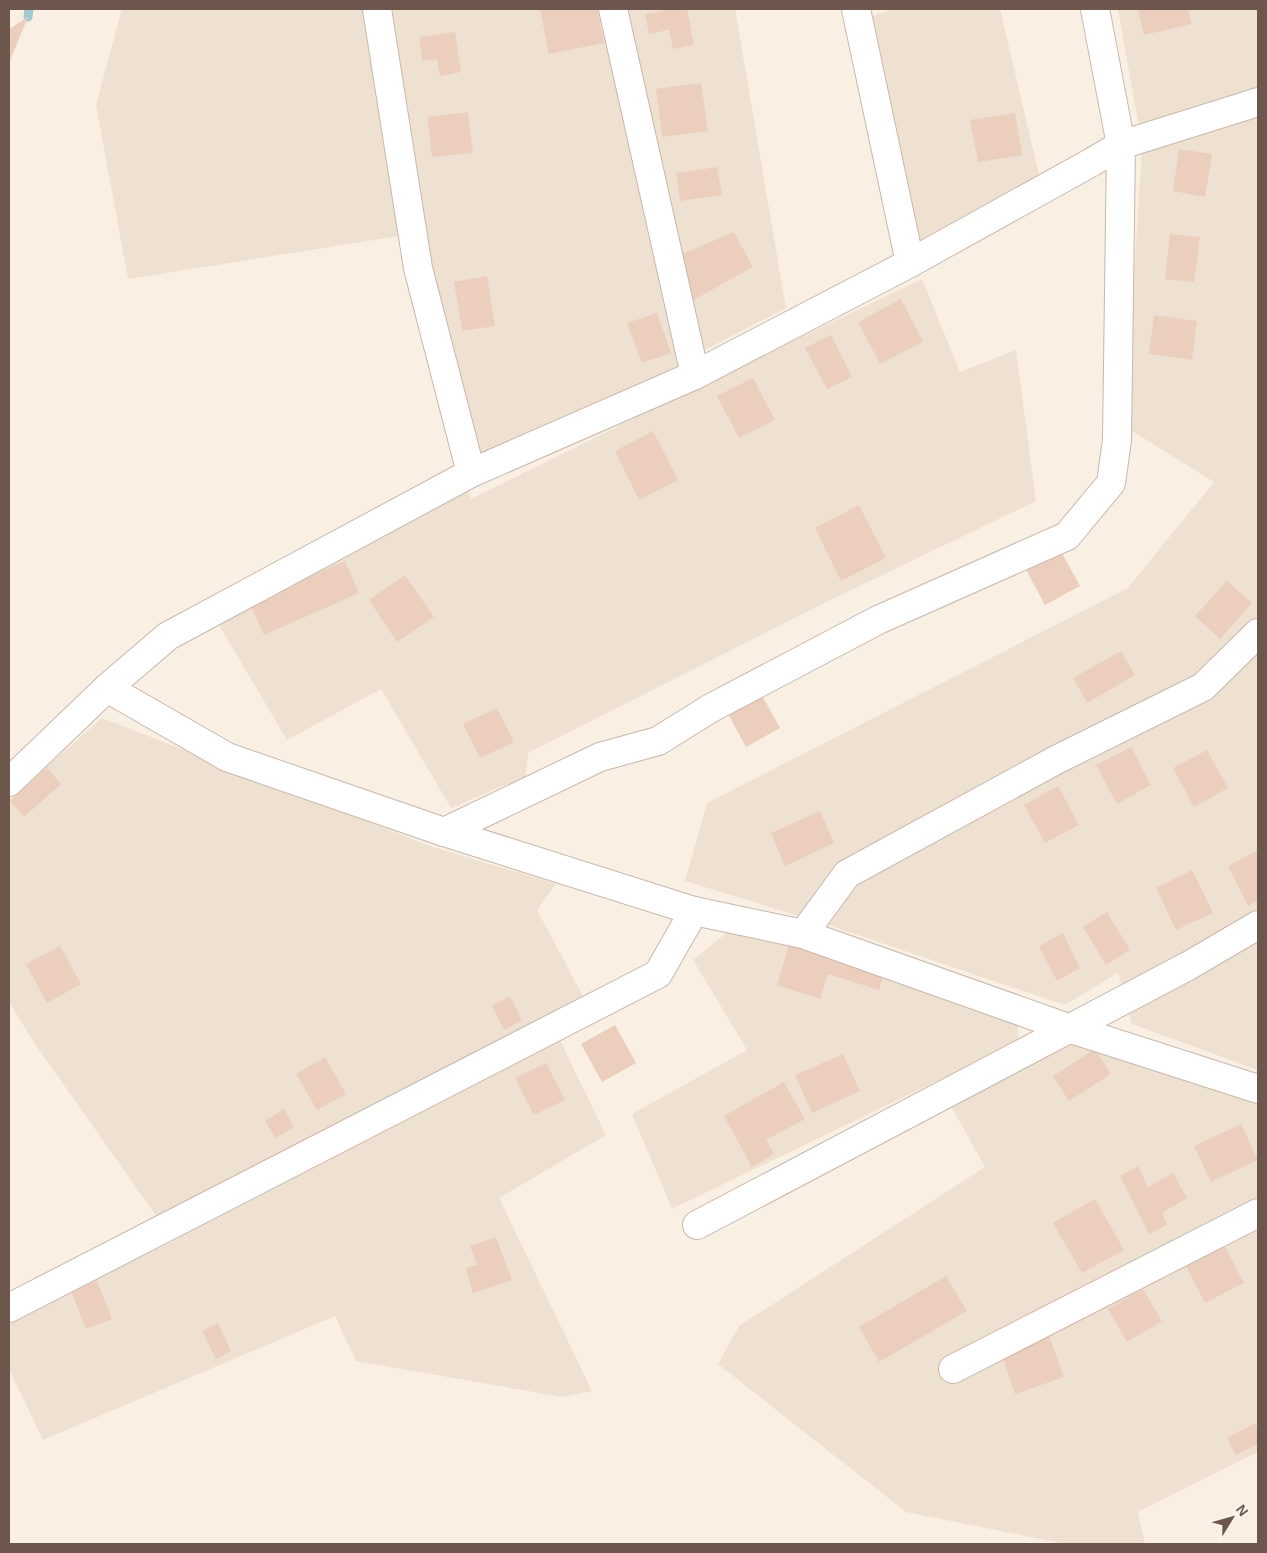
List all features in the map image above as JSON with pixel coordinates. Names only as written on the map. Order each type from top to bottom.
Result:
[{"type":"street","points":[[377,9],[418,268],[470,473]]},
{"type":"street","points":[[613,9],[695,375]]},
{"type":"street","points":[[856,9],[910,263]]},
{"type":"street","points":[[444,832],[600,757],[658,741],[711,708],[878,620],[1067,536],[1111,483],[1117,440],[1121,145],[1095,9]]},
{"type":"street","points":[[9,782],[107,688],[168,636],[470,473],[695,375],[910,263],[1121,145],[1258,102]]},
{"type":"street","points":[[804,934],[848,874],[1056,760],[1203,687],[1258,633]]},
{"type":"street","points":[[107,688],[228,757],[444,832],[694,911],[804,934],[1068,1028],[1258,1088]]},
{"type":"street","points":[[9,1308],[658,974],[694,911]]},
{"type":"street","points":[[697,1225],[1188,966],[1258,925]]},
{"type":"street","points":[[952,1369],[1258,1213]]},
{"type":"shaded area","points":[[122,9],[602,9],[681,366],[479,458],[424,232],[128,279],[96,105]]},
{"type":"shaded area","points":[[624,9],[735,9],[786,308],[697,354]]},
{"type":"shaded area","points":[[894,9],[1000,9],[1040,179],[913,246],[867,18]]},
{"type":"shaded area","points":[[1118,9],[1227,9],[1228,11],[1258,9],[1258,87],[1139,127]]},
{"type":"shaded area","points":[[1258,113],[1258,1070],[1132,1024],[1118,973],[1065,1005],[828,925],[685,881],[707,803],[1128,588],[1214,482],[1124,426],[1142,151]]},
{"type":"shaded area","points":[[922,279],[960,372],[1016,350],[1036,501],[820,605],[528,753],[526,776],[451,808],[381,689],[287,740],[216,620],[467,489],[471,499],[693,389]]},
{"type":"shaded area","points":[[102,718],[430,846],[556,884],[537,910],[585,1000],[549,1018],[606,1135],[499,1198],[592,1391],[563,1397],[356,1361],[335,1316],[43,1440],[9,1369],[9,1320],[174,1241],[35,1044],[9,1002],[9,800]]},
{"type":"shaded area","points":[[734,927],[1018,1014],[1018,1045],[1073,1035],[1258,1097],[1258,1452],[1138,1512],[1145,1544],[1066,1544],[906,1512],[718,1364],[739,1326],[985,1167],[937,1081],[672,1209],[632,1114],[747,1050],[693,960]]},
{"type":"building","points":[[540,9],[597,9],[604,43],[549,54]]},
{"type":"building","points":[[672,9],[687,9],[694,45],[673,49],[669,30],[649,34],[645,14]]},
{"type":"building","points":[[1138,9],[1188,9],[1192,24],[1144,35]]},
{"type":"building","points":[[28,17],[9,63],[9,29]]},
{"type":"building","points":[[455,32],[461,72],[440,76],[437,59],[422,61],[419,37]]},
{"type":"building","points":[[701,83],[708,131],[662,137],[656,89]]},
{"type":"building","points":[[468,112],[473,153],[432,157],[427,117]]},
{"type":"building","points":[[1015,113],[1022,155],[978,162],[970,120]]},
{"type":"building","points":[[1179,149],[1212,154],[1205,197],[1173,191]]},
{"type":"building","points":[[717,167],[722,195],[680,201],[676,173]]},
{"type":"building","points":[[734,232],[753,267],[690,302],[680,255]]},
{"type":"building","points":[[1170,234],[1200,237],[1194,282],[1165,279]]},
{"type":"building","points":[[487,276],[495,326],[462,331],[454,282]]},
{"type":"building","points":[[901,299],[923,342],[880,364],[858,322]]},
{"type":"building","points":[[657,313],[671,353],[642,363],[627,323]]},
{"type":"building","points":[[1154,315],[1197,321],[1192,360],[1149,354]]},
{"type":"building","points":[[831,335],[852,377],[827,389],[805,348]]},
{"type":"building","points":[[753,378],[775,420],[739,438],[717,396]]},
{"type":"building","points":[[653,431],[678,480],[639,500],[615,451]]},
{"type":"building","points":[[859,505],[886,558],[841,581],[815,528]]},
{"type":"building","points":[[1059,548],[1080,586],[1045,605],[1024,566]]},
{"type":"building","points":[[345,561],[359,593],[264,635],[249,602]]},
{"type":"building","points":[[405,575],[434,617],[397,642],[369,600]]},
{"type":"building","points":[[1227,581],[1252,603],[1220,639],[1195,616]]},
{"type":"building","points":[[1121,651],[1135,675],[1087,703],[1073,678]]},
{"type":"building","points":[[759,690],[780,728],[746,747],[725,708]]},
{"type":"building","points":[[497,708],[514,742],[480,758],[463,724]]},
{"type":"building","points":[[1131,747],[1151,785],[1117,804],[1096,765]]},
{"type":"building","points":[[1207,750],[1228,788],[1194,807],[1173,768]]},
{"type":"building","points":[[47,768],[61,784],[24,817],[10,801]]},
{"type":"building","points":[[1058,786],[1079,825],[1045,843],[1024,805]]},
{"type":"building","points":[[820,811],[834,843],[785,866],[771,833]]},
{"type":"building","points":[[1258,850],[1258,901],[1248,906],[1228,866]]},
{"type":"building","points":[[1192,870],[1213,913],[1176,930],[1156,888]]},
{"type":"building","points":[[1107,912],[1130,950],[1106,965],[1083,927]]},
{"type":"building","points":[[1063,933],[1080,968],[1057,981],[1039,946]]},
{"type":"building","points":[[789,944],[884,974],[879,990],[828,974],[820,999],[777,985]]},
{"type":"building","points":[[60,946],[81,984],[47,1003],[26,964]]},
{"type":"building","points":[[510,996],[522,1020],[504,1030],[492,1006]]},
{"type":"building","points":[[615,1025],[636,1063],[602,1082],[581,1044]]},
{"type":"building","points":[[1095,1049],[1111,1074],[1069,1101],[1053,1076]]},
{"type":"building","points":[[843,1054],[860,1091],[812,1113],[795,1075]]},
{"type":"building","points":[[325,1057],[346,1094],[317,1110],[296,1074]]},
{"type":"building","points":[[546,1063],[565,1100],[534,1115],[515,1078]]},
{"type":"building","points":[[784,1082],[805,1119],[766,1140],[774,1154],[752,1167],[724,1116]]},
{"type":"building","points":[[284,1109],[294,1127],[275,1138],[265,1121]]},
{"type":"building","points":[[1241,1124],[1258,1160],[1211,1182],[1194,1146]]},
{"type":"building","points":[[1138,1166],[1148,1187],[1173,1173],[1187,1198],[1162,1213],[1167,1225],[1149,1234],[1120,1176]]},
{"type":"building","points":[[1095,1199],[1124,1250],[1082,1273],[1053,1223]]},
{"type":"building","points":[[496,1237],[512,1280],[473,1293],[466,1268],[477,1265],[470,1246]]},
{"type":"building","points":[[1223,1243],[1244,1283],[1205,1303],[1185,1264]]},
{"type":"building","points":[[946,1276],[967,1311],[879,1362],[859,1327]]},
{"type":"building","points":[[97,1281],[112,1319],[86,1329],[71,1291]]},
{"type":"building","points":[[1143,1289],[1162,1321],[1127,1342],[1108,1309]]},
{"type":"building","points":[[218,1323],[231,1351],[216,1359],[202,1331]]},
{"type":"building","points":[[1049,1336],[1064,1377],[1015,1394],[1001,1353]]},
{"type":"building","points":[[1255,1423],[1258,1430],[1258,1444],[1236,1455],[1227,1438]]},
{"type":"waterway","points":[[28,17],[29,9]]}]
